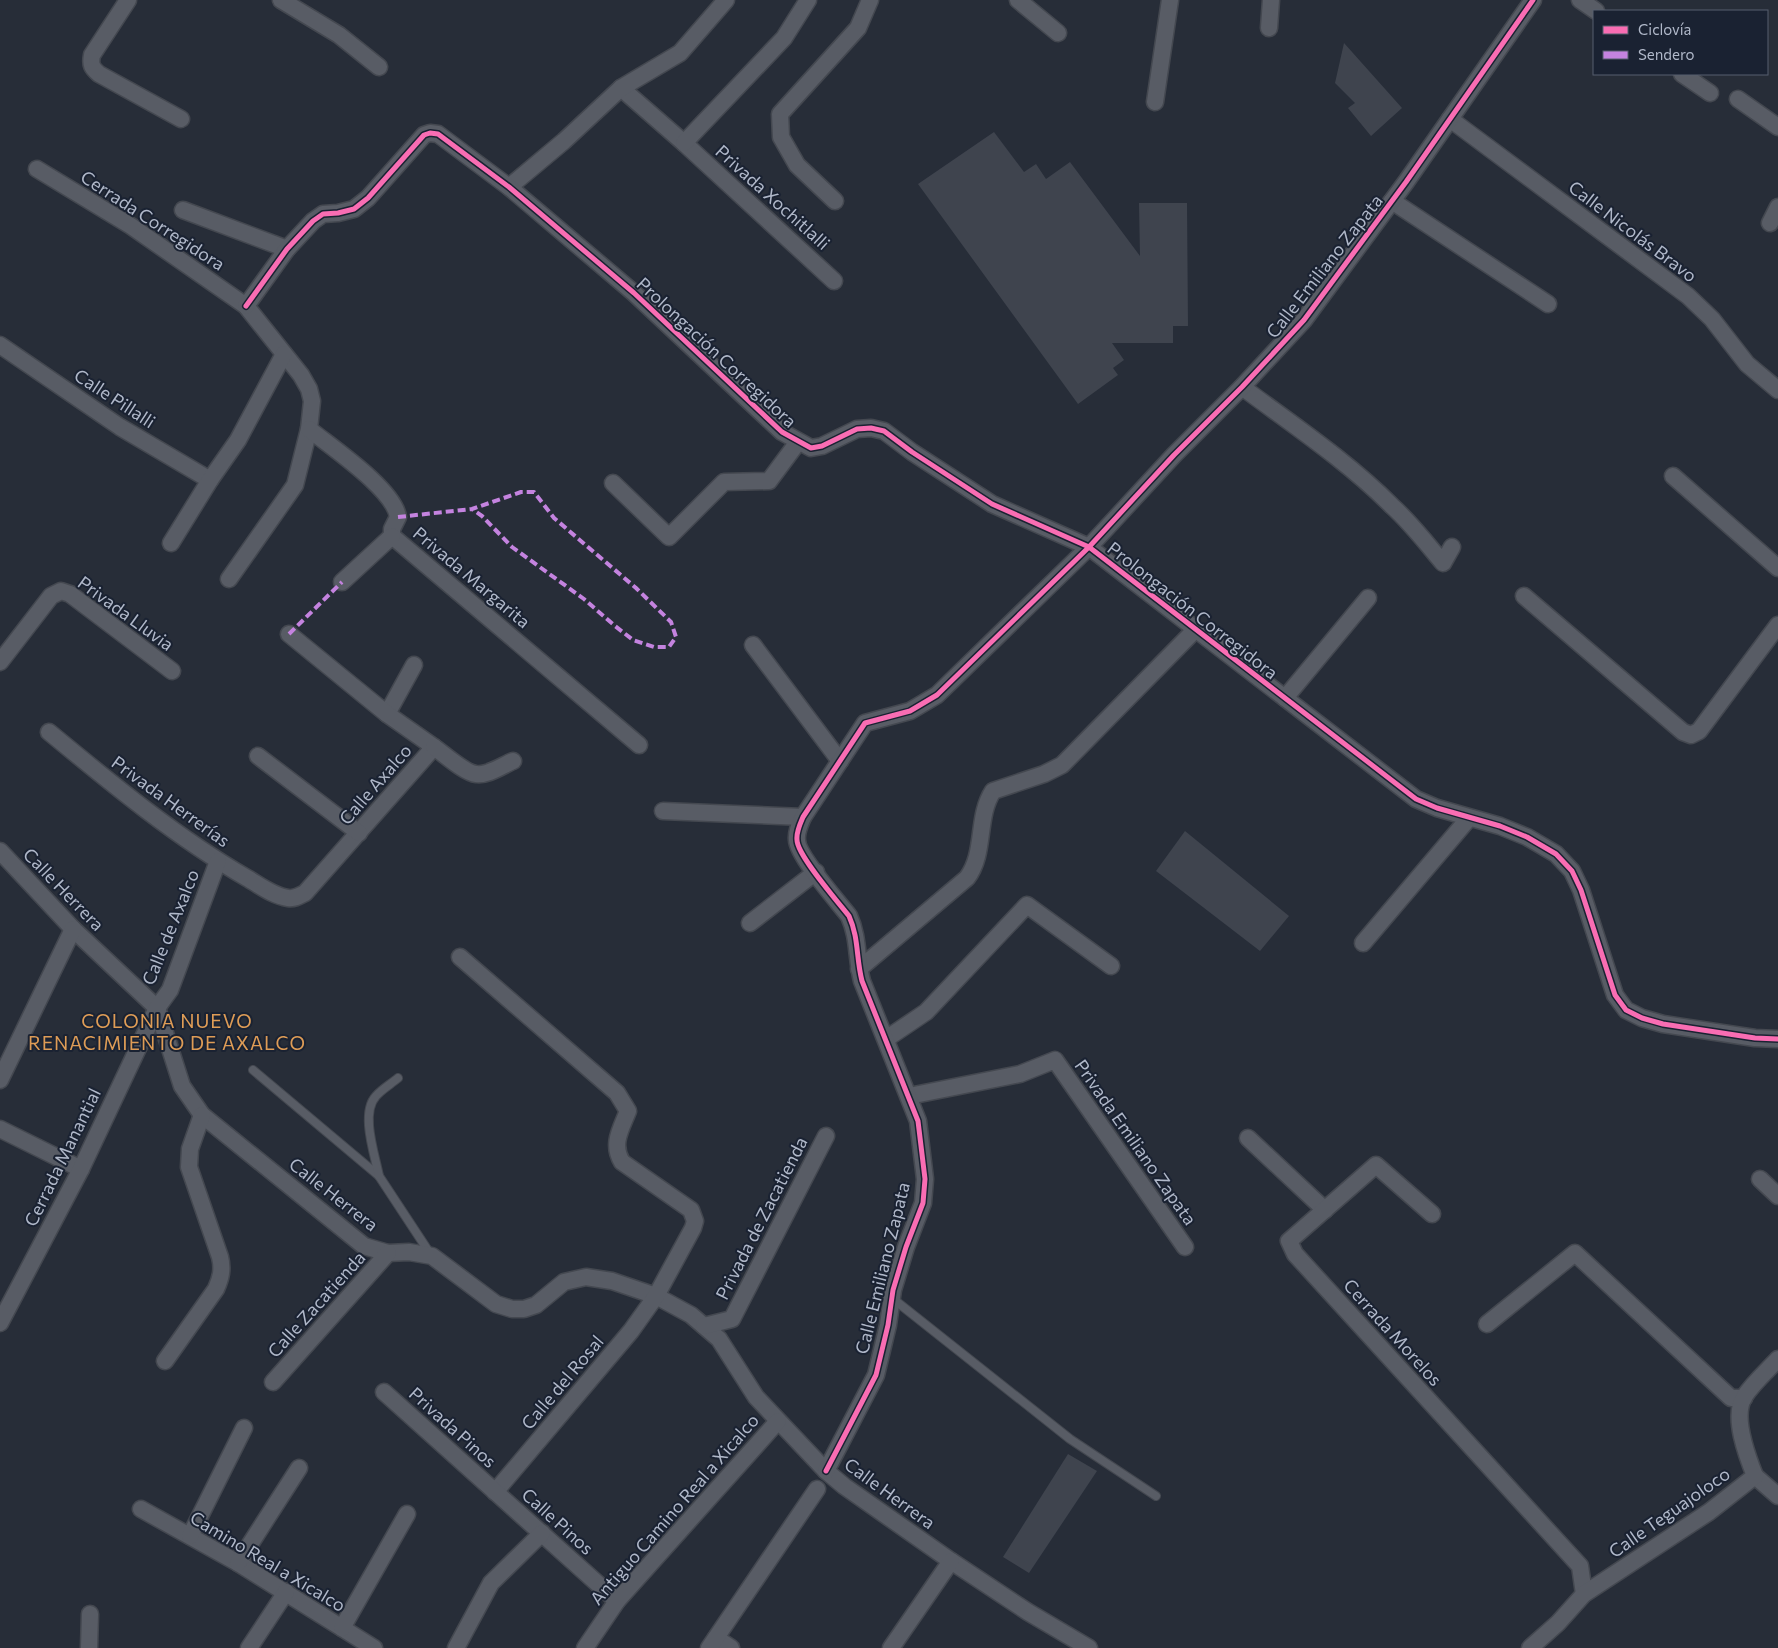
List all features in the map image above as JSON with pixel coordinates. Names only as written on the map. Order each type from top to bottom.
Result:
[{"type":"street","points":[[128,0],[92,55],[92,69],[181,119]]},
{"type":"street","points":[[281,0],[339,35],[379,67]]},
{"type":"street","points":[[509,187],[564,141],[621,88],[680,53],[726,0]]},
{"type":"street","points":[[684,143],[784,38],[808,0]]},
{"type":"street","points":[[835,202],[797,164],[781,137],[780,114],[858,28],[870,0]]},
{"type":"street","points":[[1018,0],[1058,33]]},
{"type":"street","points":[[1155,102],[1170,0]]},
{"type":"street","points":[[1269,28],[1271,0]]},
{"type":"street","name":"Calle Emiliano Zapata","points":[[826,1470],[876,1375],[888,1325],[892,1298],[906,1247],[923,1202],[925,1179],[918,1121],[870,1002],[859,969],[854,928],[849,916],[801,853],[796,841],[803,817],[864,723],[910,711],[937,695],[1089,547],[1174,455],[1242,387],[1304,320],[1450,120],[1533,0]]},
{"type":"street","points":[[1580,0],[1595,10]]},
{"type":"street","points":[[1683,75],[1710,93]]},
{"type":"street","name":"Privada Xochitlalli","points":[[621,88],[834,280]]},
{"type":"street","points":[[1738,99],[1778,127]]},
{"type":"street","name":"Calle Nicolás Bravo","points":[[1450,120],[1688,296],[1712,319],[1748,364],[1778,390]]},
{"type":"street","name":"Prolongación Corregidora","points":[[246,306],[287,249],[313,220],[323,214],[338,214],[354,209],[368,198],[424,135],[430,133],[438,134],[509,187],[634,293],[782,432],[810,448],[822,446],[857,429],[871,428],[884,431],[912,452],[992,504],[1089,547],[1416,799],[1437,808],[1528,836],[1556,854],[1572,871],[1581,890],[1615,995],[1626,1010],[1642,1018],[1663,1024],[1755,1038],[1778,1039]]},
{"type":"street","name":"Cerrada Corregidora","points":[[37,169],[132,226],[246,306]]},
{"type":"street","points":[[1392,201],[1548,304]]},
{"type":"street","points":[[1770,223],[1778,207]]},
{"type":"street","points":[[183,210],[287,249]]},
{"type":"street","points":[[229,578],[295,485],[309,429],[312,401],[309,389],[246,306]]},
{"type":"street","name":"Calle Pillalli","points":[[0,345],[120,427],[210,480]]},
{"type":"street","points":[[171,543],[210,480],[238,440],[284,354]]},
{"type":"street","points":[[1242,387],[1361,477],[1393,506],[1443,563],[1452,547]]},
{"type":"street","name":"Privada Margarita","points":[[309,429],[378,485],[394,504],[398,517],[392,529],[392,536],[640,745]]},
{"type":"street","points":[[613,483],[669,537],[724,482],[769,481],[798,442]]},
{"type":"street","points":[[1673,476],[1778,568]]},
{"type":"street","points":[[342,582],[392,536]]},
{"type":"street","name":"Privada Lluvia","points":[[0,662],[52,596],[60,591],[70,594],[172,671]]},
{"type":"street","points":[[1524,596],[1683,732],[1691,735],[1699,731],[1778,625]]},
{"type":"street","points":[[1285,698],[1368,598]]},
{"type":"street","points":[[859,969],[973,870],[986,806],[993,791],[1044,774],[1062,765],[1195,630]]},
{"type":"street","name":"Calle Axalco","points":[[275,894],[286,898],[297,898],[305,892],[434,747],[387,714],[290,634]]},
{"type":"street","points":[[753,645],[840,761]]},
{"type":"street","points":[[387,714],[414,665]]},
{"type":"street","name":"Privada Herrerías","points":[[49,732],[116,788],[218,861],[275,894]]},
{"type":"street","points":[[434,747],[469,772],[477,774],[485,773],[513,761]]},
{"type":"street","points":[[258,756],[359,833]]},
{"type":"street","points":[[663,811],[803,817]]},
{"type":"street","points":[[1363,943],[1469,818]]},
{"type":"street","name":"Calle Herrera","points":[[0,850],[73,929],[157,1008],[182,1086],[202,1115],[364,1246],[388,1253],[409,1252],[432,1256],[496,1304],[512,1309],[524,1309],[536,1305],[564,1282],[586,1277],[612,1281],[656,1296],[691,1315],[719,1339],[756,1398],[844,1486],[951,1561],[1028,1612],[1088,1648]]},
{"type":"street","name":"Calle de Axalco","points":[[157,1008],[170,990],[218,861]]},
{"type":"street","points":[[750,923],[816,872]]},
{"type":"street","points":[[886,1040],[926,1012],[1026,905],[1110,966]]},
{"type":"street","points":[[0,1080],[73,929]]},
{"type":"street","name":"Calle del Rosal","points":[[460,957],[617,1093],[628,1111],[616,1145],[617,1155],[622,1162],[691,1210],[695,1220],[693,1228],[656,1296],[631,1331],[495,1492]]},
{"type":"street","name":"Cerrada Manantial","points":[[0,1323],[81,1169],[157,1008]]},
{"type":"street","name":"Privada Emiliano Zapata","points":[[909,1096],[1020,1074],[1055,1060],[1185,1247]]},
{"type":"street","points":[[166,1361],[216,1289],[222,1268],[220,1257],[188,1167],[190,1149],[202,1115]]},
{"type":"street","points":[[0,1129],[81,1169]]},
{"type":"street","name":"Privada de Zacatienda","points":[[704,1326],[732,1319],[826,1136]]},
{"type":"street","points":[[1248,1138],[1325,1210]]},
{"type":"street","name":"Cerrada Morelos","points":[[1432,1214],[1376,1165],[1289,1241],[1295,1254],[1580,1566],[1584,1594]]},
{"type":"street","points":[[1760,1179],[1778,1196]]},
{"type":"street","name":"Calle Zacatienda","points":[[273,1382],[388,1253]]},
{"type":"street","points":[[1488,1324],[1575,1253],[1731,1398],[1744,1398],[1778,1359]]},
{"type":"street","name":"Privada Pinos","points":[[384,1392],[495,1492]]},
{"type":"street","name":"Calle Teguajoloco","points":[[1533,1647],[1558,1624],[1584,1594],[1709,1512],[1755,1476],[1744,1448],[1739,1411],[1744,1398]]},
{"type":"street","name":"Antiguo Camino Real a Xicalco","points":[[585,1648],[617,1601],[778,1421]]},
{"type":"street","points":[[190,1536],[244,1428]]},
{"type":"street","points":[[238,1563],[299,1468]]},
{"type":"street","points":[[1755,1476],[1778,1496]]},
{"type":"street","points":[[731,1648],[713,1643],[817,1489]]},
{"type":"street","name":"Calle Pinos","points":[[495,1492],[617,1601]]},
{"type":"street","name":"Camino Real a Xicalco","points":[[141,1509],[238,1563],[374,1648]]},
{"type":"street","points":[[342,1628],[407,1514]]},
{"type":"street","points":[[456,1648],[491,1583],[542,1533]]},
{"type":"street","points":[[891,1648],[951,1561]]},
{"type":"street","points":[[249,1648],[286,1592]]},
{"type":"street","points":[[89,1648],[90,1614]]},
{"type":"lane","points":[[253,1070],[379,1176],[432,1256]]},
{"type":"lane","points":[[379,1176],[368,1117],[375,1096],[398,1078]]},
{"type":"lane","points":[[892,1298],[1070,1440],[1156,1496]]},
{"type":"building","points":[[1344,43],[1402,108],[1371,136],[1348,108],[1355,103],[1335,83]]},
{"type":"building","points":[[994,132],[1024,172],[1036,164],[1046,179],[1070,162],[1140,256],[1139,203],[1187,203],[1188,326],[1173,326],[1173,343],[1112,343],[1124,360],[1113,368],[1118,375],[1078,404],[918,184]]},
{"type":"building","points":[[1185,831],[1289,916],[1260,951],[1156,871]]},
{"type":"building","points":[[1068,1454],[1097,1471],[1029,1573],[1003,1557]]},
{"type":"marked path","points":[[398,517],[472,509],[521,492],[534,492],[554,518],[636,588],[671,622],[676,637],[669,647],[654,647],[633,640],[584,599],[512,547],[482,516],[472,509]]},
{"type":"marked path","points":[[289,634],[342,582]]},
{"type":"cycle path","points":[[826,1471],[876,1375],[888,1325],[893,1290],[906,1247],[923,1203],[925,1179],[918,1121],[862,981],[856,940],[849,916],[811,867],[799,847],[797,834],[803,817],[865,723],[910,711],[937,695],[1089,547],[1174,455],[1242,387],[1304,320],[1406,182],[1533,0]]},
{"type":"cycle path","points":[[246,306],[287,249],[313,221],[323,214],[354,209],[368,198],[424,135],[430,133],[438,134],[509,187],[634,293],[782,432],[811,448],[822,446],[857,429],[871,428],[884,431],[912,452],[992,504],[1089,547],[1416,799],[1437,808],[1500,826],[1527,837],[1556,854],[1572,871],[1581,890],[1615,995],[1626,1010],[1642,1018],[1663,1024],[1755,1038],[1778,1039]]},
{"type":"district","name":"COLONIA NUEVO RENACIMIENTO DE AXALCO","points":[[167,1031]]}]
